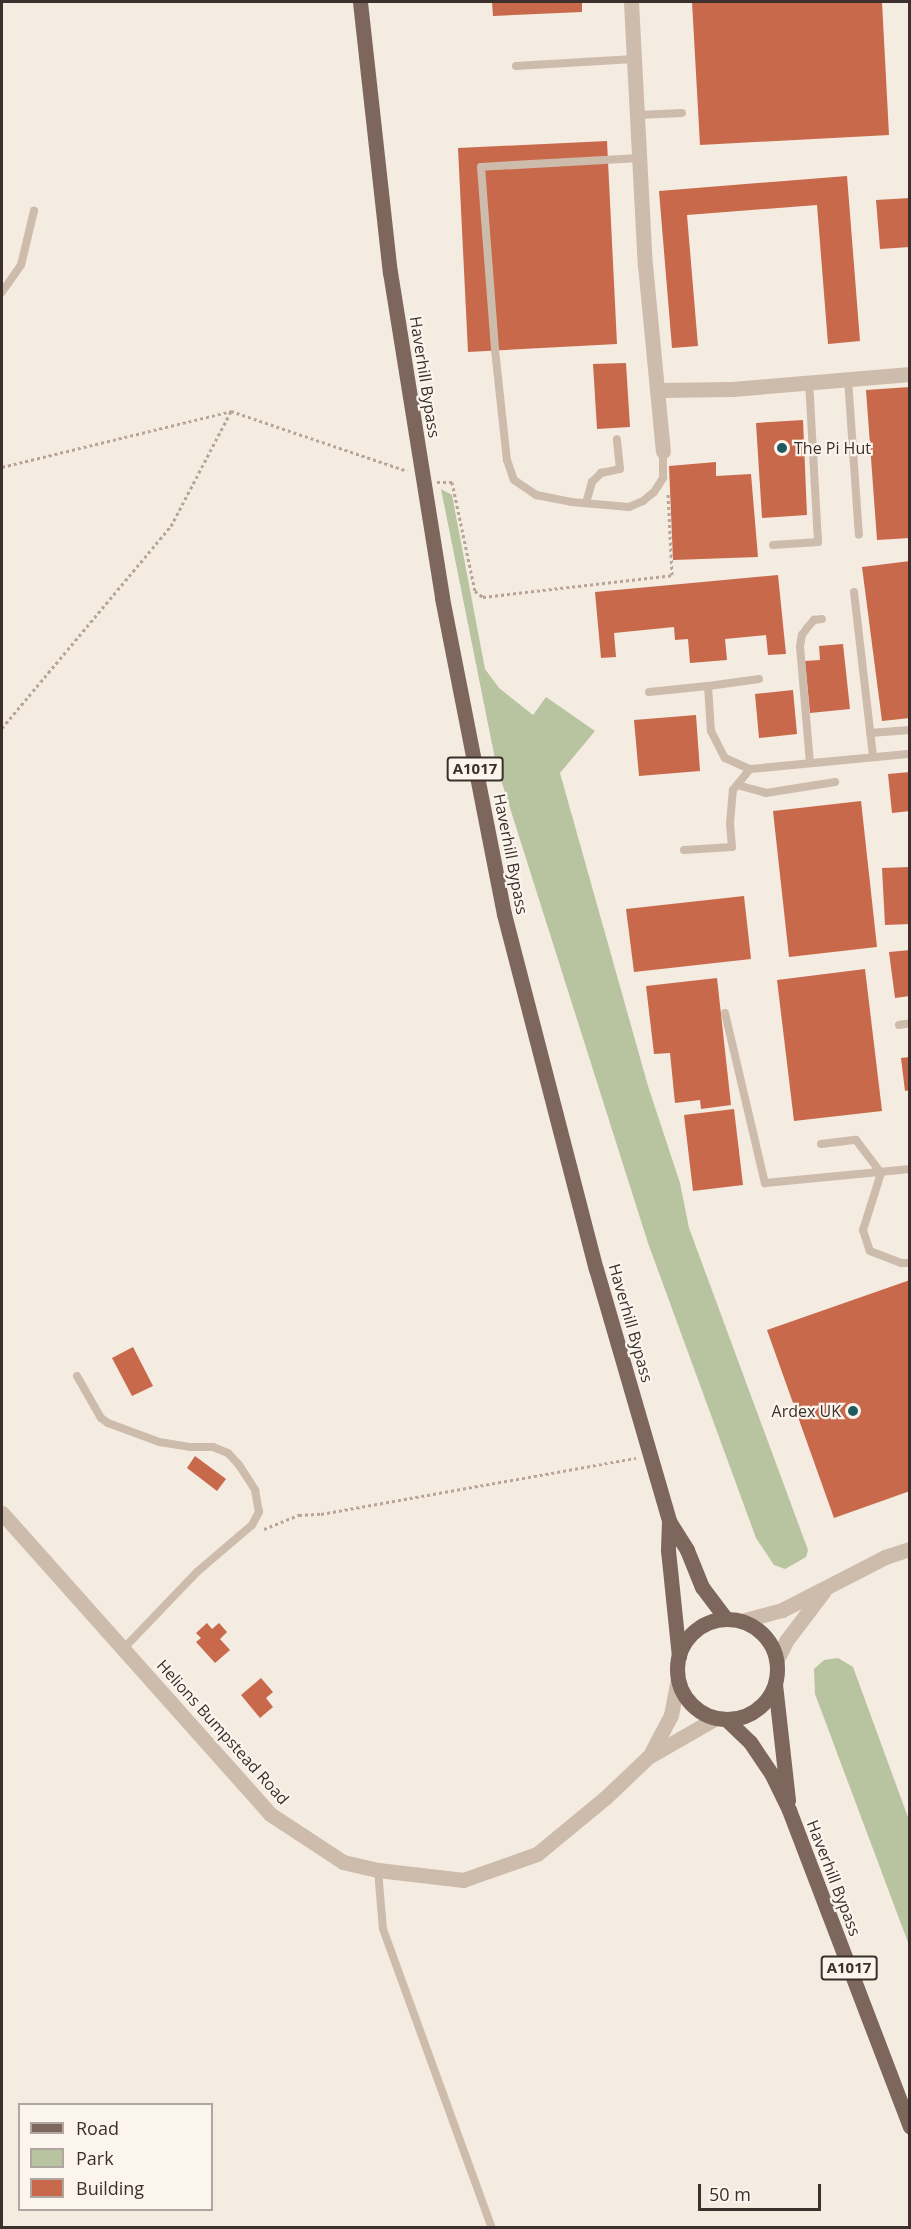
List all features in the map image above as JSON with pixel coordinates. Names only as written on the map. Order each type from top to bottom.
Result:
[{"type":"main road","name":"Haverhill Bypass","points":[[360,2],[390,272],[442,598],[504,914],[596,1269],[669,1521],[687,1551],[702,1587],[734,1620]]},
{"type":"main road","name":"Haverhill Bypass","points":[[669,1521],[668,1551],[679,1656]]},
{"type":"main road","points":[[734,1620],[765,1636],[772,1647],[776,1661],[775,1684],[761,1705],[739,1718],[721,1718],[699,1710],[686,1697],[678,1680],[679,1656],[685,1641],[696,1629],[711,1622],[734,1620]]},
{"type":"main road","name":"Haverhill Bypass","points":[[775,1684],[789,1810]]},
{"type":"main road","name":"Haverhill Bypass","points":[[721,1718],[750,1742],[772,1774],[789,1810],[909,2127]]},
{"type":"street","points":[[631,2],[636,59],[645,265],[659,390],[663,451]]},
{"type":"street","points":[[659,390],[732,389],[909,374]]},
{"type":"street","name":"Helions Bumpstead Road","points":[[2,1513],[270,1814],[343,1862],[463,1880],[537,1854],[605,1798],[648,1757],[721,1718]]},
{"type":"street","points":[[734,1620],[782,1610],[885,1557],[909,1549]]},
{"type":"street","points":[[776,1661],[786,1641],[826,1589]]},
{"type":"street","name":"Helions Bumpstead Road","points":[[648,1757],[671,1715],[678,1680]]},
{"type":"lane","points":[[516,66],[636,59]]},
{"type":"lane","points":[[638,114],[682,113]]},
{"type":"lane","points":[[640,158],[482,167],[495,350],[507,460],[514,480],[536,495],[629,507],[643,501],[654,492],[663,478],[663,451]]},
{"type":"lane","points":[[2,292],[21,265],[34,211]]},
{"type":"lane","points":[[848,379],[859,534]]},
{"type":"lane","points":[[773,545],[818,542],[809,383]]},
{"type":"lane","points":[[586,503],[592,482],[601,473],[620,469],[616,439]]},
{"type":"lane","points":[[854,592],[873,757]]},
{"type":"lane","points":[[810,763],[800,646],[802,635],[807,628],[814,620],[822,619]]},
{"type":"lane","points":[[649,692],[759,679]]},
{"type":"lane","points":[[708,686],[711,731],[725,758],[750,769],[909,754]]},
{"type":"lane","points":[[870,733],[909,730]]},
{"type":"lane","points":[[684,850],[732,847],[730,824],[733,790],[750,769]]},
{"type":"lane","points":[[737,785],[766,793],[835,782]]},
{"type":"lane","points":[[725,1013],[765,1183],[909,1169]]},
{"type":"lane","points":[[899,1024],[909,1023]]},
{"type":"lane","points":[[821,1144],[856,1140],[881,1173]]},
{"type":"lane","points":[[881,1173],[863,1230],[870,1251],[902,1263],[909,1263]]},
{"type":"lane","points":[[77,1376],[101,1418],[108,1423],[159,1442],[190,1447],[213,1447],[228,1453],[239,1465],[255,1490],[259,1512],[252,1525],[197,1572],[124,1648]]},
{"type":"lane","points":[[378,1869],[383,1929],[492,2228]]},
{"type":"path","points":[[2,728],[171,526],[231,411]]},
{"type":"path","points":[[2,467],[231,411],[423,480],[452,482],[475,591],[483,597],[672,575],[668,483]]},
{"type":"path","points":[[238,1539],[299,1515],[321,1514],[650,1456]]},
{"type":"green space","points":[[441,489],[452,495],[485,669],[499,688],[533,715],[546,697],[595,731],[560,773],[648,1086],[680,1183],[689,1228],[808,1550],[806,1557],[785,1569],[774,1565],[756,1538],[648,1243],[496,764]]},
{"type":"green space","points":[[838,1658],[853,1667],[909,1820],[909,1945],[815,1694],[814,1669],[824,1660]]},
{"type":"building","points":[[492,2],[582,2],[582,12],[493,16]]},
{"type":"building","points":[[692,2],[882,2],[889,135],[700,145]]},
{"type":"building","points":[[607,141],[617,344],[468,352],[458,148]]},
{"type":"building","points":[[847,176],[860,341],[828,344],[817,205],[687,215],[698,346],[672,348],[659,191]]},
{"type":"building","points":[[910,198],[910,247],[880,249],[876,200]]},
{"type":"building","points":[[626,363],[630,427],[597,429],[593,364]]},
{"type":"building","points":[[910,387],[910,538],[877,540],[866,390]]},
{"type":"building","points":[[803,420],[807,515],[762,518],[756,423]]},
{"type":"building","points":[[716,462],[716,476],[751,474],[758,557],[673,560],[669,466]]},
{"type":"building","points":[[910,561],[910,718],[882,721],[862,567]]},
{"type":"building","points":[[778,575],[786,654],[768,655],[766,635],[725,639],[727,660],[690,663],[688,639],[675,640],[674,627],[614,633],[616,657],[601,658],[595,592]]},
{"type":"building","points":[[843,644],[850,709],[810,713],[805,661],[820,660],[819,646]]},
{"type":"building","points":[[793,690],[797,734],[759,738],[755,694]]},
{"type":"building","points":[[696,715],[700,771],[639,776],[634,720]]},
{"type":"building","points":[[910,772],[910,811],[892,813],[888,774]]},
{"type":"building","points":[[861,801],[877,947],[789,957],[773,811]]},
{"type":"building","points":[[910,867],[910,924],[885,925],[882,868]]},
{"type":"building","points":[[744,896],[751,959],[634,972],[626,909]]},
{"type":"building","points":[[910,950],[910,996],[895,998],[889,952]]},
{"type":"building","points":[[865,969],[882,1111],[794,1121],[777,980]]},
{"type":"building","points":[[717,978],[731,1105],[701,1109],[700,1100],[675,1103],[670,1053],[654,1054],[646,986]]},
{"type":"building","points":[[910,1057],[910,1090],[905,1091],[901,1058]]},
{"type":"building","points":[[734,1109],[743,1185],[693,1191],[684,1115]]},
{"type":"building","name":"Ardex UK","points":[[910,1280],[910,1491],[834,1518],[767,1330]]},
{"type":"building","points":[[133,1347],[153,1386],[132,1396],[112,1358]]},
{"type":"building","points":[[195,1456],[226,1479],[217,1491],[187,1468]]},
{"type":"building","points":[[207,1623],[212,1629],[219,1623],[227,1632],[220,1639],[230,1650],[215,1663],[196,1642],[201,1638],[196,1633]]},
{"type":"building","points":[[261,1678],[273,1692],[266,1698],[273,1707],[260,1718],[241,1695]]},
{"type":"place","name":"The Pi Hut","points":[[782,448]]},
{"type":"place","name":"Ardex UK","points":[[853,1411]]}]
